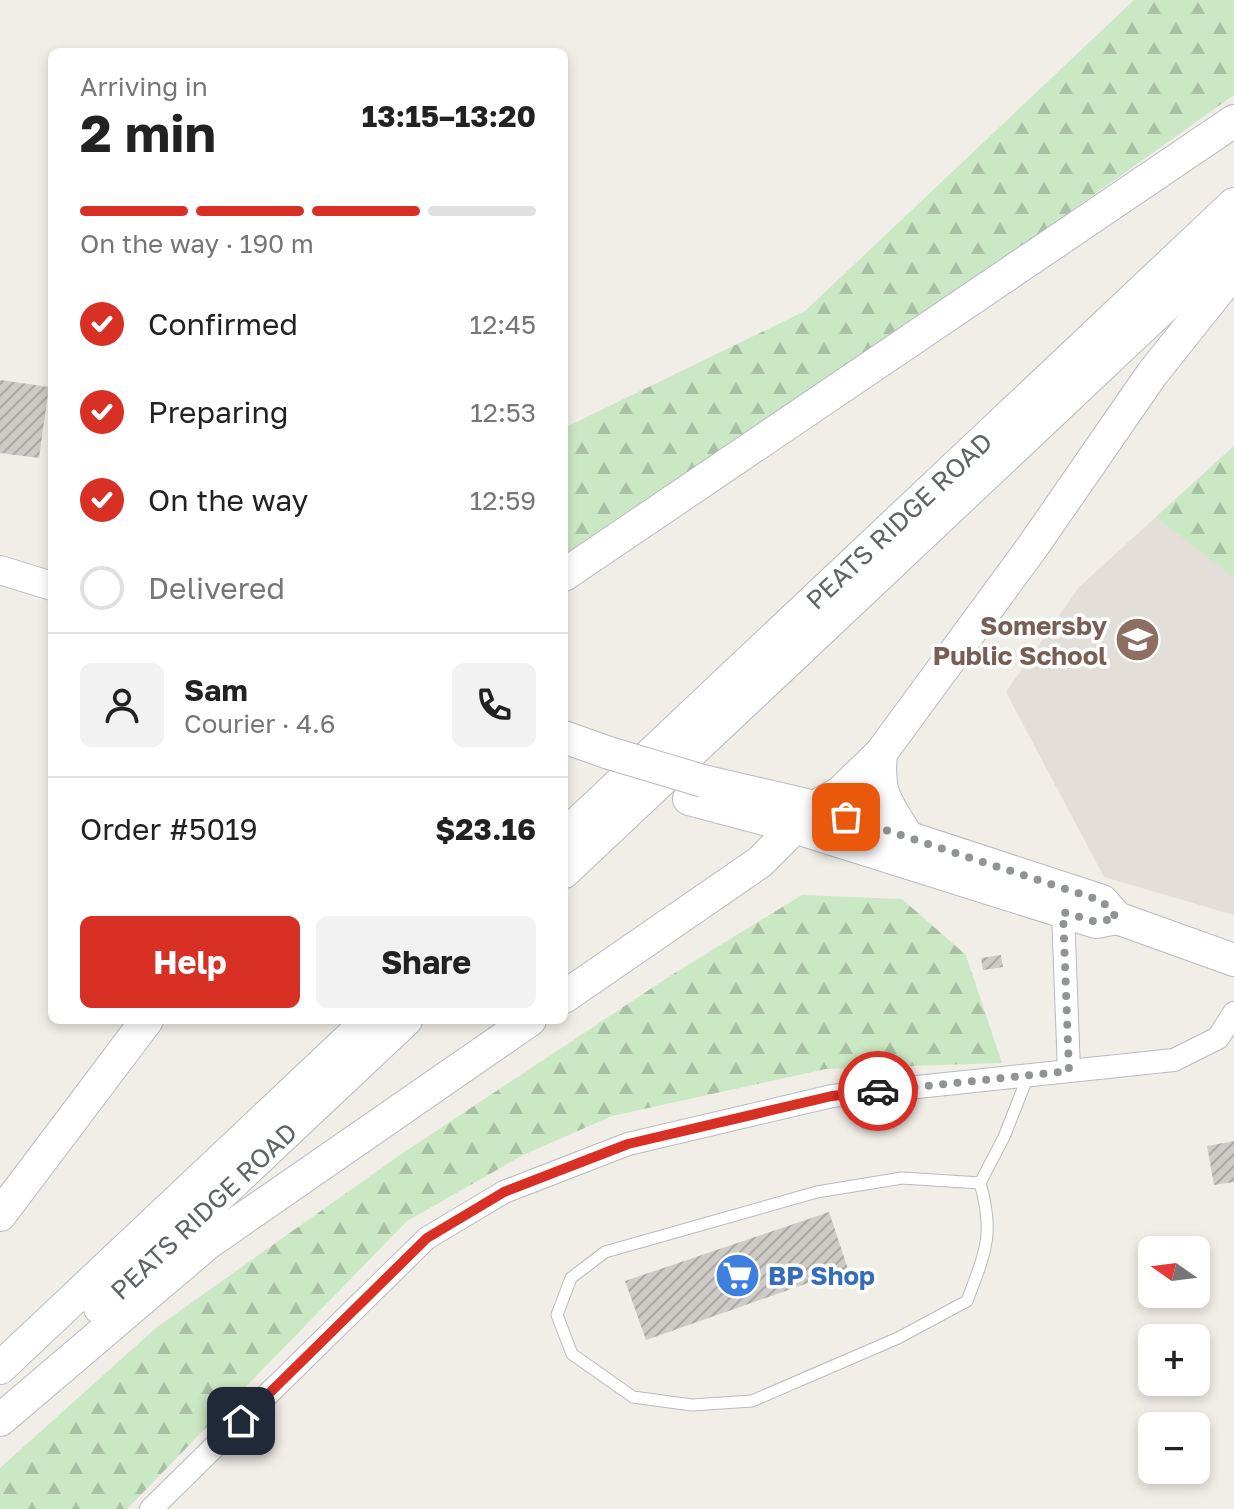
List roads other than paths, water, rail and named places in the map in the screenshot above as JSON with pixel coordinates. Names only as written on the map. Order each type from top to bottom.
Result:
[{"type":"main road","points":[[568,572],[1234,121]]},
{"type":"main road","name":"PEATS RIDGE ROAD","points":[[568,832],[1234,204]]},
{"type":"main road","name":"PEATS RIDGE ROAD","points":[[568,868],[1234,241]]},
{"type":"main road","points":[[568,994],[760,862],[805,817],[841,792],[881,753],[1033,546],[1152,374],[1234,271]]},
{"type":"main road","points":[[568,739],[604,761],[696,790],[805,817],[907,836],[1102,901],[1117,918],[1234,960]]},
{"type":"main road","points":[[881,753],[879,782],[887,804],[907,836]]},
{"type":"main road","points":[[568,759],[604,761]]},
{"type":"main road","points":[[805,817],[1063,912],[1096,922],[1117,918]]},
{"type":"main road","points":[[0,1215],[144,1024]]},
{"type":"main road","name":"PEATS RIDGE ROAD","points":[[0,1368],[365,1024]]},
{"type":"main road","name":"PEATS RIDGE ROAD","points":[[0,1402],[402,1024]]},
{"type":"main road","points":[[0,1420],[208,1243],[524,1024]]},
{"type":"street","points":[[0,570],[48,585]]},
{"type":"street","points":[[1063,912],[1069,1071]]},
{"type":"street","points":[[151,1509],[427,1238],[504,1192],[628,1144],[832,1096],[1174,1060],[1218,1038],[1234,1013]]},
{"type":"lane","points":[[980,1183],[902,1178],[817,1192],[605,1252],[571,1278],[557,1315],[572,1354],[633,1397],[692,1405],[752,1401],[898,1338],[967,1301],[988,1248],[988,1210],[980,1183],[1004,1137],[1028,1075]]},
{"type":"place","name":"Somersby Public School","points":[[1138,640]]},
{"type":"place","name":"BP Shop","points":[[737,1275]]}]
